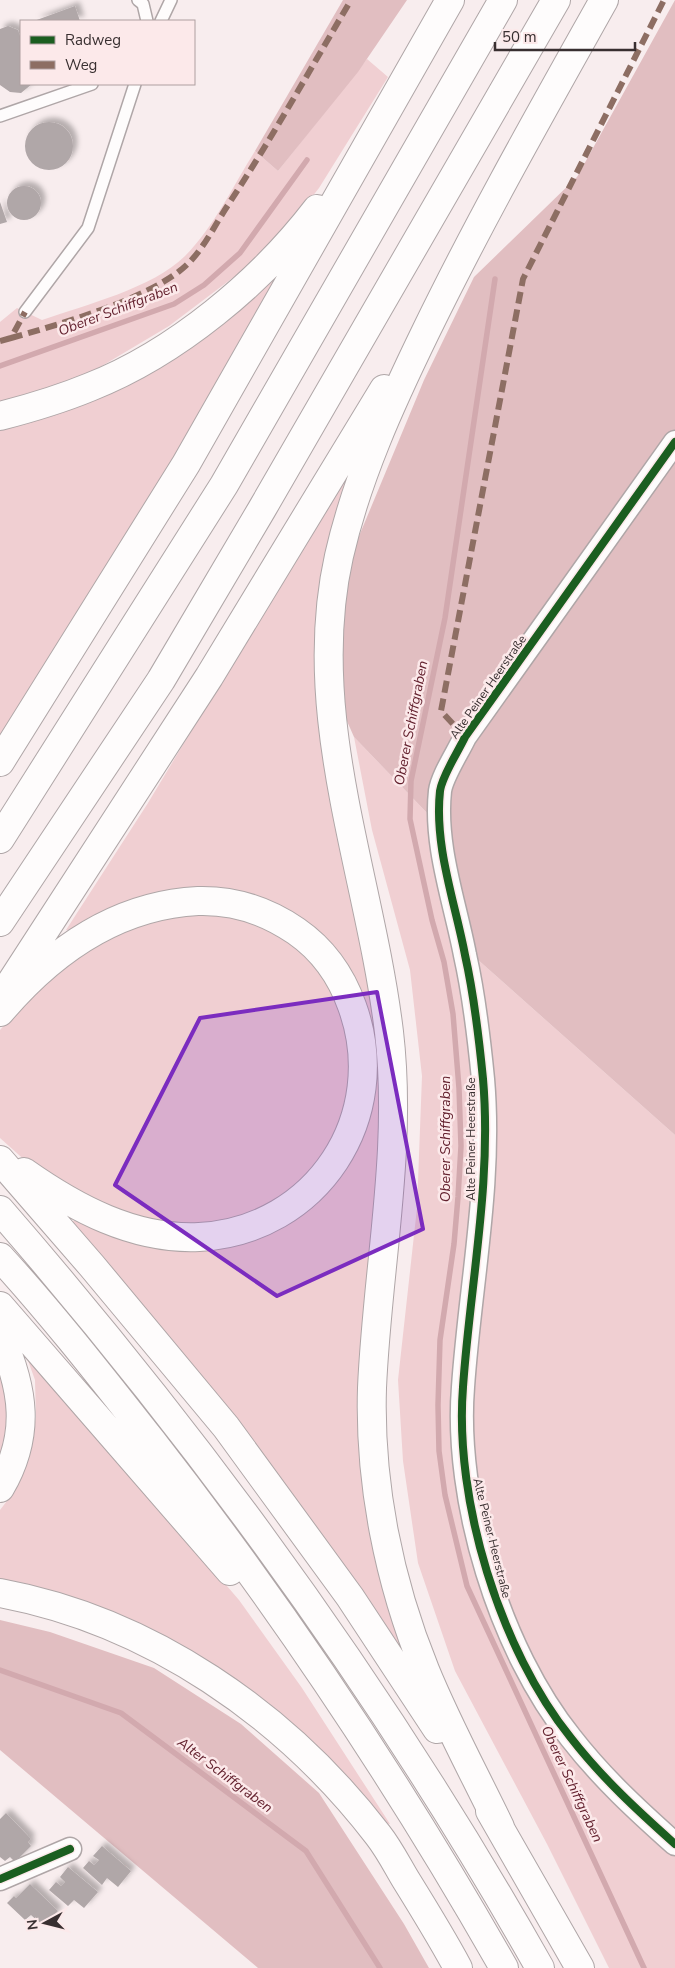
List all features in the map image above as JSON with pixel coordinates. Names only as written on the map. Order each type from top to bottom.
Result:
[{"type":"highway","points":[[0,762],[186,464],[450,0]]},
{"type":"highway","points":[[0,839],[224,485],[502,0]]},
{"type":"highway","points":[[0,922],[160,680],[262,509],[556,0]]},
{"type":"highway","points":[[0,1000],[209,677],[456,269],[604,0]]},
{"type":"highway","points":[[0,416],[39,406],[135,366],[217,310],[258,276],[300,230],[386,115]]},
{"type":"highway","points":[[456,269],[367,462],[342,548],[329,633],[330,711],[344,800],[379,966],[389,1034],[393,1084],[390,1187],[372,1392],[373,1447],[380,1507],[401,1598],[425,1671],[500,1827]]},
{"type":"highway","points":[[0,1012],[26,982],[66,949],[104,926],[136,912],[173,903],[213,901],[256,910],[279,920],[308,939],[332,965],[348,993],[359,1026],[364,1058],[362,1093],[354,1124],[328,1173],[285,1211],[259,1224],[232,1233],[198,1237],[164,1236],[126,1226],[88,1212],[63,1198],[0,1155]]},
{"type":"highway","points":[[0,1160],[92,1266],[226,1427],[350,1597],[500,1827],[580,1968]]},
{"type":"highway","points":[[0,1210],[107,1336],[205,1459],[312,1606],[429,1781],[540,1968]]},
{"type":"highway","points":[[0,1257],[84,1354],[182,1480],[266,1593],[400,1792],[504,1968]]},
{"type":"highway","points":[[0,1306],[322,1675]]},
{"type":"highway","points":[[0,1335],[14,1367],[21,1405],[20,1439],[9,1473],[0,1488]]},
{"type":"highway","points":[[0,1592],[64,1608],[155,1645],[202,1673],[267,1720],[298,1746],[379,1836],[458,1968]]},
{"type":"street","name":"Alte Peiner Heerstraße","points":[[675,442],[464,737],[440,788],[440,837],[466,959],[483,1080],[482,1206],[462,1390],[465,1472],[480,1543],[495,1600],[525,1667],[569,1736],[616,1790],[675,1844]]},
{"type":"street","points":[[0,1879],[70,1849]]},
{"type":"lane","points":[[138,0],[142,4],[147,20]]},
{"type":"lane","points":[[161,20],[171,0]]},
{"type":"lane","points":[[0,116],[89,85]]},
{"type":"lane","points":[[25,312],[88,228],[135,85]]},
{"type":"highlighted area","points":[[377,992],[423,1229],[277,1296],[115,1185],[200,1018]]},
{"type":"shaded area","points":[[343,0],[407,0],[358,72],[278,171],[255,151]]},
{"type":"shaded area","points":[[675,0],[675,1135],[450,935],[428,814],[354,737],[343,712],[338,633],[347,565],[424,380],[474,277],[577,177]]},
{"type":"shaded area","points":[[367,59],[388,77],[319,188],[271,249],[169,326],[85,376],[0,402],[0,322],[17,308],[42,320],[98,302],[137,286],[171,267],[185,256],[205,232],[223,206],[255,151],[278,171]]},
{"type":"shaded area","points":[[304,236],[183,451],[0,741],[0,426],[69,405]]},
{"type":"shaded area","points":[[355,458],[317,670],[318,710],[322,751],[335,819],[370,979],[384,1094],[365,1370],[418,1679],[199,1375],[72,1221],[84,1220],[183,1244],[329,1184],[368,1023],[260,902],[72,931],[66,930],[148,803]]},
{"type":"shaded area","points":[[354,737],[428,814],[450,935],[675,1135],[675,1968],[609,1968],[547,1844],[455,1671],[418,1563],[403,1461],[398,1380],[417,1208],[422,1076],[410,970],[372,830]]},
{"type":"shaded area","points":[[213,911],[276,931],[313,960],[347,1019],[352,1090],[325,1161],[268,1208],[218,1224],[169,1224],[109,1209],[38,1172],[0,1138],[0,1030],[54,970],[145,918]]},
{"type":"shaded area","points":[[0,1344],[15,1406],[0,1470]]},
{"type":"shaded area","points":[[26,1355],[51,1381],[239,1600],[302,1688],[390,1824],[384,1823],[327,1756],[289,1721],[256,1695],[203,1659],[0,1582],[0,1510],[13,1493],[29,1458],[36,1417],[35,1380]]},
{"type":"shaded area","points":[[0,1620],[50,1632],[154,1668],[241,1724],[319,1793],[404,1924],[429,1968],[258,1968],[0,1750]]},
{"type":"building","points":[[75,6],[80,20],[37,20]]},
{"type":"building","points":[[8,26],[18,30],[20,36],[20,85],[31,85],[21,93],[10,92],[0,85],[0,29]]},
{"type":"building","points":[[44,122],[54,122],[66,129],[73,141],[73,151],[66,163],[54,170],[44,170],[36,166],[29,159],[25,151],[25,141],[29,133],[36,126]]},
{"type":"building","points":[[24,186],[36,191],[41,203],[36,215],[24,220],[12,215],[7,203],[12,191]]},
{"type":"building","points":[[0,202],[7,222],[0,224]]},
{"type":"building","points":[[6,1813],[31,1839],[28,1842],[31,1846],[15,1862],[10,1857],[5,1861],[0,1857],[0,1819]]},
{"type":"building","points":[[102,1846],[131,1871],[118,1887],[107,1878],[102,1885],[83,1868],[89,1861],[94,1865],[99,1860],[93,1856]]},
{"type":"building","points":[[68,1867],[98,1892],[84,1908],[74,1900],[68,1906],[49,1890],[56,1882],[61,1886],[65,1882],[60,1877]]},
{"type":"building","points":[[30,1884],[58,1911],[43,1926],[31,1915],[25,1920],[7,1903],[14,1896],[16,1898]]},
{"type":"waterway","name":"Oberer Schiffgraben","points":[[0,366],[174,304],[204,285],[240,253],[307,160]]},
{"type":"waterway","name":"Oberer Schiffgraben","points":[[495,279],[445,618],[411,781],[410,819],[432,920],[444,962],[453,1014],[459,1088],[461,1146],[454,1244],[440,1340],[439,1451],[445,1495],[467,1586],[644,1968]]},
{"type":"waterway","name":"Alter Schiffgraben","points":[[0,1670],[121,1713],[306,1851],[380,1968]]},
{"type":"marked path","points":[[11,338],[124,301],[165,281],[189,263],[207,239],[260,154],[351,0]]},
{"type":"marked path","points":[[465,737],[441,711],[523,279],[664,0]]},
{"type":"marked path","points":[[0,341],[11,338],[25,312]]},
{"type":"cycle path","points":[[675,442],[465,737],[441,785],[439,812],[446,874],[461,935],[474,1001],[483,1079],[485,1118],[485,1156],[479,1233],[463,1387],[462,1431],[466,1477],[474,1525],[487,1572],[503,1618],[523,1662],[546,1702],[571,1738],[595,1767],[634,1807],[675,1844]]},
{"type":"cycle path","points":[[0,1879],[70,1849]]}]
